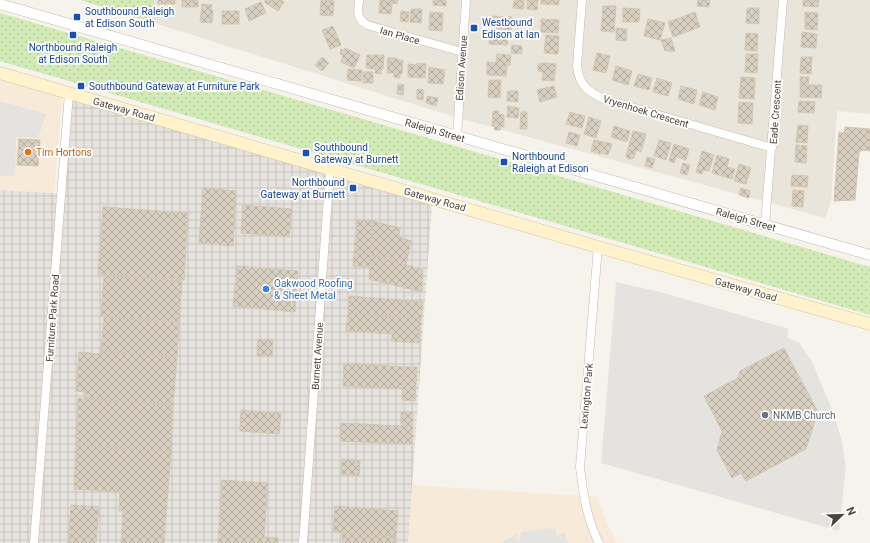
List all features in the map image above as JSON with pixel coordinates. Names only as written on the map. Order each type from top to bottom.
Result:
[{"type":"main road","name":"Gateway Road","points":[[0,72],[598,247],[870,324]]},
{"type":"street","name":"Ian Place","points":[[359,0],[358,14],[360,21],[367,26],[462,52]]},
{"type":"street","name":"Edison Avenue","points":[[457,136],[466,0]]},
{"type":"street","name":"Vryenhoek Crescent","points":[[582,0],[577,66],[578,76],[583,85],[592,94],[604,99],[772,148]]},
{"type":"street","name":"Eade Crescent","points":[[765,224],[783,0]]},
{"type":"street","name":"Raleigh Street","points":[[0,4],[870,255]]},
{"type":"street","name":"Furniture Park Road","points":[[34,543],[69,93]]},
{"type":"street","name":"Burnett Avenue","points":[[303,543],[330,169]]},
{"type":"street","name":"Lexington Park","points":[[598,247],[580,467],[582,490],[588,515],[599,543]]},
{"type":"shaded area","points":[[154,0],[870,0],[870,114],[837,111],[831,203],[825,218],[448,115],[151,22]]},
{"type":"shaded area","points":[[0,80],[62,96],[54,194],[0,190]]},
{"type":"shaded area","points":[[72,99],[432,204],[408,543],[0,543],[0,190],[65,194]]},
{"type":"shaded area","points":[[0,101],[46,114],[38,138],[16,137],[15,176],[0,176]]},
{"type":"shaded area","points":[[616,282],[660,292],[789,329],[787,338],[799,342],[812,362],[834,414],[842,442],[846,467],[839,531],[601,463]]},
{"type":"shaded area","points":[[412,485],[598,497],[606,522],[617,543],[408,543]]},
{"type":"shaded area","points":[[556,528],[556,536],[564,533],[569,543],[500,543],[519,533],[516,538],[517,541],[520,540],[521,532]]},
{"type":"green space","points":[[80,0],[154,0],[151,22]]},
{"type":"green space","points":[[0,13],[870,267],[870,315],[0,61]]},
{"type":"building","points":[[158,0],[175,0],[175,4],[158,4]]},
{"type":"building","points":[[182,0],[198,0],[198,7],[182,7]]},
{"type":"building","points":[[266,0],[281,0],[284,2],[278,11],[264,2]]},
{"type":"building","points":[[321,0],[334,1],[333,16],[320,15]]},
{"type":"building","points":[[380,0],[398,0],[397,4],[392,3],[391,14],[379,13]]},
{"type":"building","points":[[433,0],[446,0],[446,6],[433,5]]},
{"type":"building","points":[[514,0],[524,0],[524,9],[513,8]]},
{"type":"building","points":[[527,0],[538,0],[537,10],[527,9]]},
{"type":"building","points":[[541,0],[559,0],[559,5],[541,4]]},
{"type":"building","points":[[698,0],[710,0],[709,7],[697,6]]},
{"type":"building","points":[[803,0],[819,0],[818,7],[803,6]]},
{"type":"building","points":[[261,2],[266,13],[249,21],[245,9]]},
{"type":"building","points":[[202,4],[212,5],[212,23],[200,22]]},
{"type":"building","points":[[603,6],[616,6],[614,32],[601,31]]},
{"type":"building","points":[[623,8],[640,9],[639,22],[623,22]]},
{"type":"building","points":[[747,8],[759,8],[759,24],[746,23]]},
{"type":"building","points":[[411,9],[422,9],[421,23],[410,22]]},
{"type":"building","points":[[222,11],[239,11],[239,24],[222,24]]},
{"type":"building","points":[[401,11],[409,12],[408,22],[400,21]]},
{"type":"building","points":[[430,12],[443,13],[442,31],[429,30]]},
{"type":"building","points":[[695,12],[700,27],[673,37],[668,22]]},
{"type":"building","points":[[805,12],[818,13],[817,30],[805,29]]},
{"type":"building","points":[[493,16],[512,17],[511,30],[492,28]]},
{"type":"building","points":[[541,19],[559,20],[558,33],[541,32]]},
{"type":"building","points":[[648,19],[665,23],[660,40],[644,36]]},
{"type":"building","points":[[333,26],[341,45],[330,49],[322,30]]},
{"type":"building","points":[[616,28],[627,29],[626,41],[616,40]]},
{"type":"building","points":[[490,31],[508,33],[507,45],[489,44]]},
{"type":"building","points":[[802,32],[817,34],[816,48],[801,47]]},
{"type":"building","points":[[746,33],[758,34],[757,51],[745,50]]},
{"type":"building","points":[[546,35],[559,36],[558,54],[544,53]]},
{"type":"building","points":[[671,38],[675,51],[665,51],[661,40]]},
{"type":"building","points":[[512,45],[522,46],[522,54],[511,53]]},
{"type":"building","points":[[345,48],[360,55],[354,68],[341,62],[343,55],[340,54],[341,49],[344,50]]},
{"type":"building","points":[[597,53],[610,56],[606,73],[593,70]]},
{"type":"building","points":[[497,54],[511,55],[510,65],[507,65],[506,76],[487,75],[487,62],[496,63]]},
{"type":"building","points":[[746,54],[758,54],[757,73],[745,72]]},
{"type":"building","points":[[367,55],[384,55],[381,74],[375,73],[376,69],[366,68]]},
{"type":"building","points":[[322,57],[329,63],[322,71],[315,65]]},
{"type":"building","points":[[801,57],[812,57],[811,74],[800,73]]},
{"type":"building","points":[[388,58],[403,60],[402,74],[400,74],[400,78],[394,77],[394,73],[387,73]]},
{"type":"building","points":[[417,63],[426,64],[425,78],[408,77],[408,64],[417,65]]},
{"type":"building","points":[[538,64],[556,64],[554,81],[542,80],[543,72],[538,71]]},
{"type":"building","points":[[616,66],[632,71],[628,85],[612,80]]},
{"type":"building","points":[[429,67],[445,70],[443,84],[428,83]]},
{"type":"building","points":[[348,69],[362,70],[361,81],[347,80]]},
{"type":"building","points":[[363,72],[373,72],[373,83],[363,83]]},
{"type":"building","points":[[638,74],[652,78],[649,90],[634,86]]},
{"type":"building","points":[[741,77],[755,78],[754,99],[739,98]]},
{"type":"building","points":[[800,77],[809,77],[808,85],[822,85],[821,98],[800,97]]},
{"type":"building","points":[[657,78],[672,83],[668,96],[653,92]]},
{"type":"building","points":[[489,80],[501,80],[500,98],[488,97]]},
{"type":"building","points":[[398,84],[404,85],[403,95],[397,94]]},
{"type":"building","points":[[554,86],[557,97],[540,102],[537,90]]},
{"type":"building","points":[[681,86],[697,90],[694,104],[678,99]]},
{"type":"building","points":[[417,89],[424,90],[423,100],[417,99]]},
{"type":"building","points":[[508,91],[518,91],[518,102],[507,101]]},
{"type":"building","points":[[703,92],[718,97],[715,110],[699,105]]},
{"type":"building","points":[[427,96],[438,98],[436,106],[426,103]]},
{"type":"building","points":[[799,101],[815,102],[814,113],[798,112]]},
{"type":"building","points":[[739,102],[753,103],[752,124],[738,123]]},
{"type":"building","points":[[508,106],[519,108],[518,118],[507,117]]},
{"type":"building","points":[[493,111],[499,111],[498,114],[504,115],[504,127],[501,127],[500,130],[494,130],[495,126],[492,126]]},
{"type":"building","points":[[521,112],[527,112],[527,129],[520,129]]},
{"type":"building","points":[[570,112],[585,116],[582,128],[566,124]]},
{"type":"building","points":[[589,117],[601,121],[596,138],[584,134]]},
{"type":"building","points":[[798,125],[808,126],[807,143],[796,142]]},
{"type":"building","points":[[614,126],[630,131],[627,142],[611,137]]},
{"type":"building","points":[[845,127],[870,129],[870,151],[862,150],[859,153],[855,200],[834,201],[839,132],[844,133]]},
{"type":"building","points":[[633,131],[646,134],[641,152],[636,150],[634,158],[628,159],[626,156]]},
{"type":"building","points":[[569,132],[580,135],[577,146],[566,143]]},
{"type":"building","name":"Tim Hortons","points":[[19,139],[40,140],[38,166],[17,165]]},
{"type":"building","points":[[594,140],[604,142],[600,154],[591,151]]},
{"type":"building","points":[[659,140],[671,143],[666,160],[654,156]]},
{"type":"building","points":[[605,142],[612,144],[608,155],[601,153]]},
{"type":"building","points":[[674,144],[689,149],[686,160],[676,157],[674,163],[669,161]]},
{"type":"building","points":[[796,145],[807,146],[806,163],[795,162]]},
{"type":"building","points":[[702,151],[714,155],[709,171],[703,170],[702,174],[696,172]]},
{"type":"building","points":[[717,155],[729,159],[727,167],[735,169],[732,179],[712,173]]},
{"type":"building","points":[[647,157],[655,159],[652,168],[645,166]]},
{"type":"building","points":[[683,163],[690,165],[687,175],[680,173]]},
{"type":"building","points":[[739,164],[751,168],[746,184],[734,181]]},
{"type":"building","points":[[792,175],[808,176],[807,187],[791,186]]},
{"type":"building","points":[[203,188],[236,191],[233,246],[199,243]]},
{"type":"building","points":[[741,188],[750,191],[749,198],[739,195]]},
{"type":"building","points":[[793,190],[804,191],[803,207],[792,206]]},
{"type":"building","points":[[243,205],[292,209],[289,237],[241,233]]},
{"type":"building","points":[[103,207],[188,213],[184,280],[98,274]]},
{"type":"building","points":[[357,220],[373,221],[370,254],[354,253]]},
{"type":"building","points":[[373,221],[400,228],[399,237],[411,241],[406,265],[370,254]]},
{"type":"building","points":[[354,253],[370,254],[370,267],[353,266]]},
{"type":"building","points":[[370,254],[423,270],[422,292],[369,279]]},
{"type":"building","name":"Oakwood Roofing & Sheet Metal","points":[[237,266],[298,271],[295,312],[233,306]]},
{"type":"building","points":[[104,275],[182,281],[179,322],[101,316]]},
{"type":"building","points":[[349,296],[423,302],[421,319],[348,313]]},
{"type":"building","points":[[348,313],[421,319],[419,343],[392,341],[392,334],[346,331]]},
{"type":"building","points":[[104,317],[179,323],[177,357],[101,351]]},
{"type":"building","points":[[258,339],[273,340],[272,357],[257,356]]},
{"type":"building","name":"NKMB Church","points":[[784,348],[818,412],[806,449],[746,481],[741,473],[732,478],[717,450],[722,431],[704,396],[738,378],[740,371]]},
{"type":"building","points":[[101,351],[177,357],[173,405],[85,399],[86,392],[76,391],[79,352],[101,354]]},
{"type":"building","points":[[344,363],[403,367],[402,389],[343,386]]},
{"type":"building","points":[[403,367],[417,367],[415,401],[402,400]]},
{"type":"building","points":[[78,398],[173,405],[171,452],[76,445]]},
{"type":"building","points":[[241,410],[281,413],[279,434],[240,431]]},
{"type":"building","points":[[401,412],[413,412],[412,444],[340,441],[341,423],[401,426]]},
{"type":"building","points":[[76,445],[171,452],[164,543],[121,543],[123,511],[119,511],[120,492],[74,489]]},
{"type":"building","points":[[342,459],[360,461],[359,476],[341,474]]},
{"type":"building","points":[[222,480],[268,483],[264,537],[278,538],[278,543],[218,543]]},
{"type":"building","points":[[71,505],[99,507],[96,543],[68,543]]},
{"type":"building","points":[[335,506],[398,511],[396,536],[333,532]]},
{"type":"building","points":[[342,532],[396,536],[395,543],[342,543]]},
{"type":"place","name":"Southbound Raleigh at Edison South","points":[[77,17]]},
{"type":"place","name":"Westbound Edison at Ian","points":[[474,28]]},
{"type":"place","name":"Northbound Raleigh at Edison South","points":[[73,35]]},
{"type":"place","name":"Southbound Gateway at Furniture Park","points":[[81,86]]},
{"type":"place","name":"Tim Hortons","points":[[28,152]]},
{"type":"place","name":"Southbound Gateway at Burnett","points":[[306,153]]},
{"type":"place","name":"Northbound Raleigh at Edison","points":[[504,162]]},
{"type":"place","name":"Northbound Gateway at Burnett","points":[[353,188]]},
{"type":"place","name":"Oakwood Roofing & Sheet Metal","points":[[266,289]]},
{"type":"place","name":"NKMB Church","points":[[765,415]]}]
